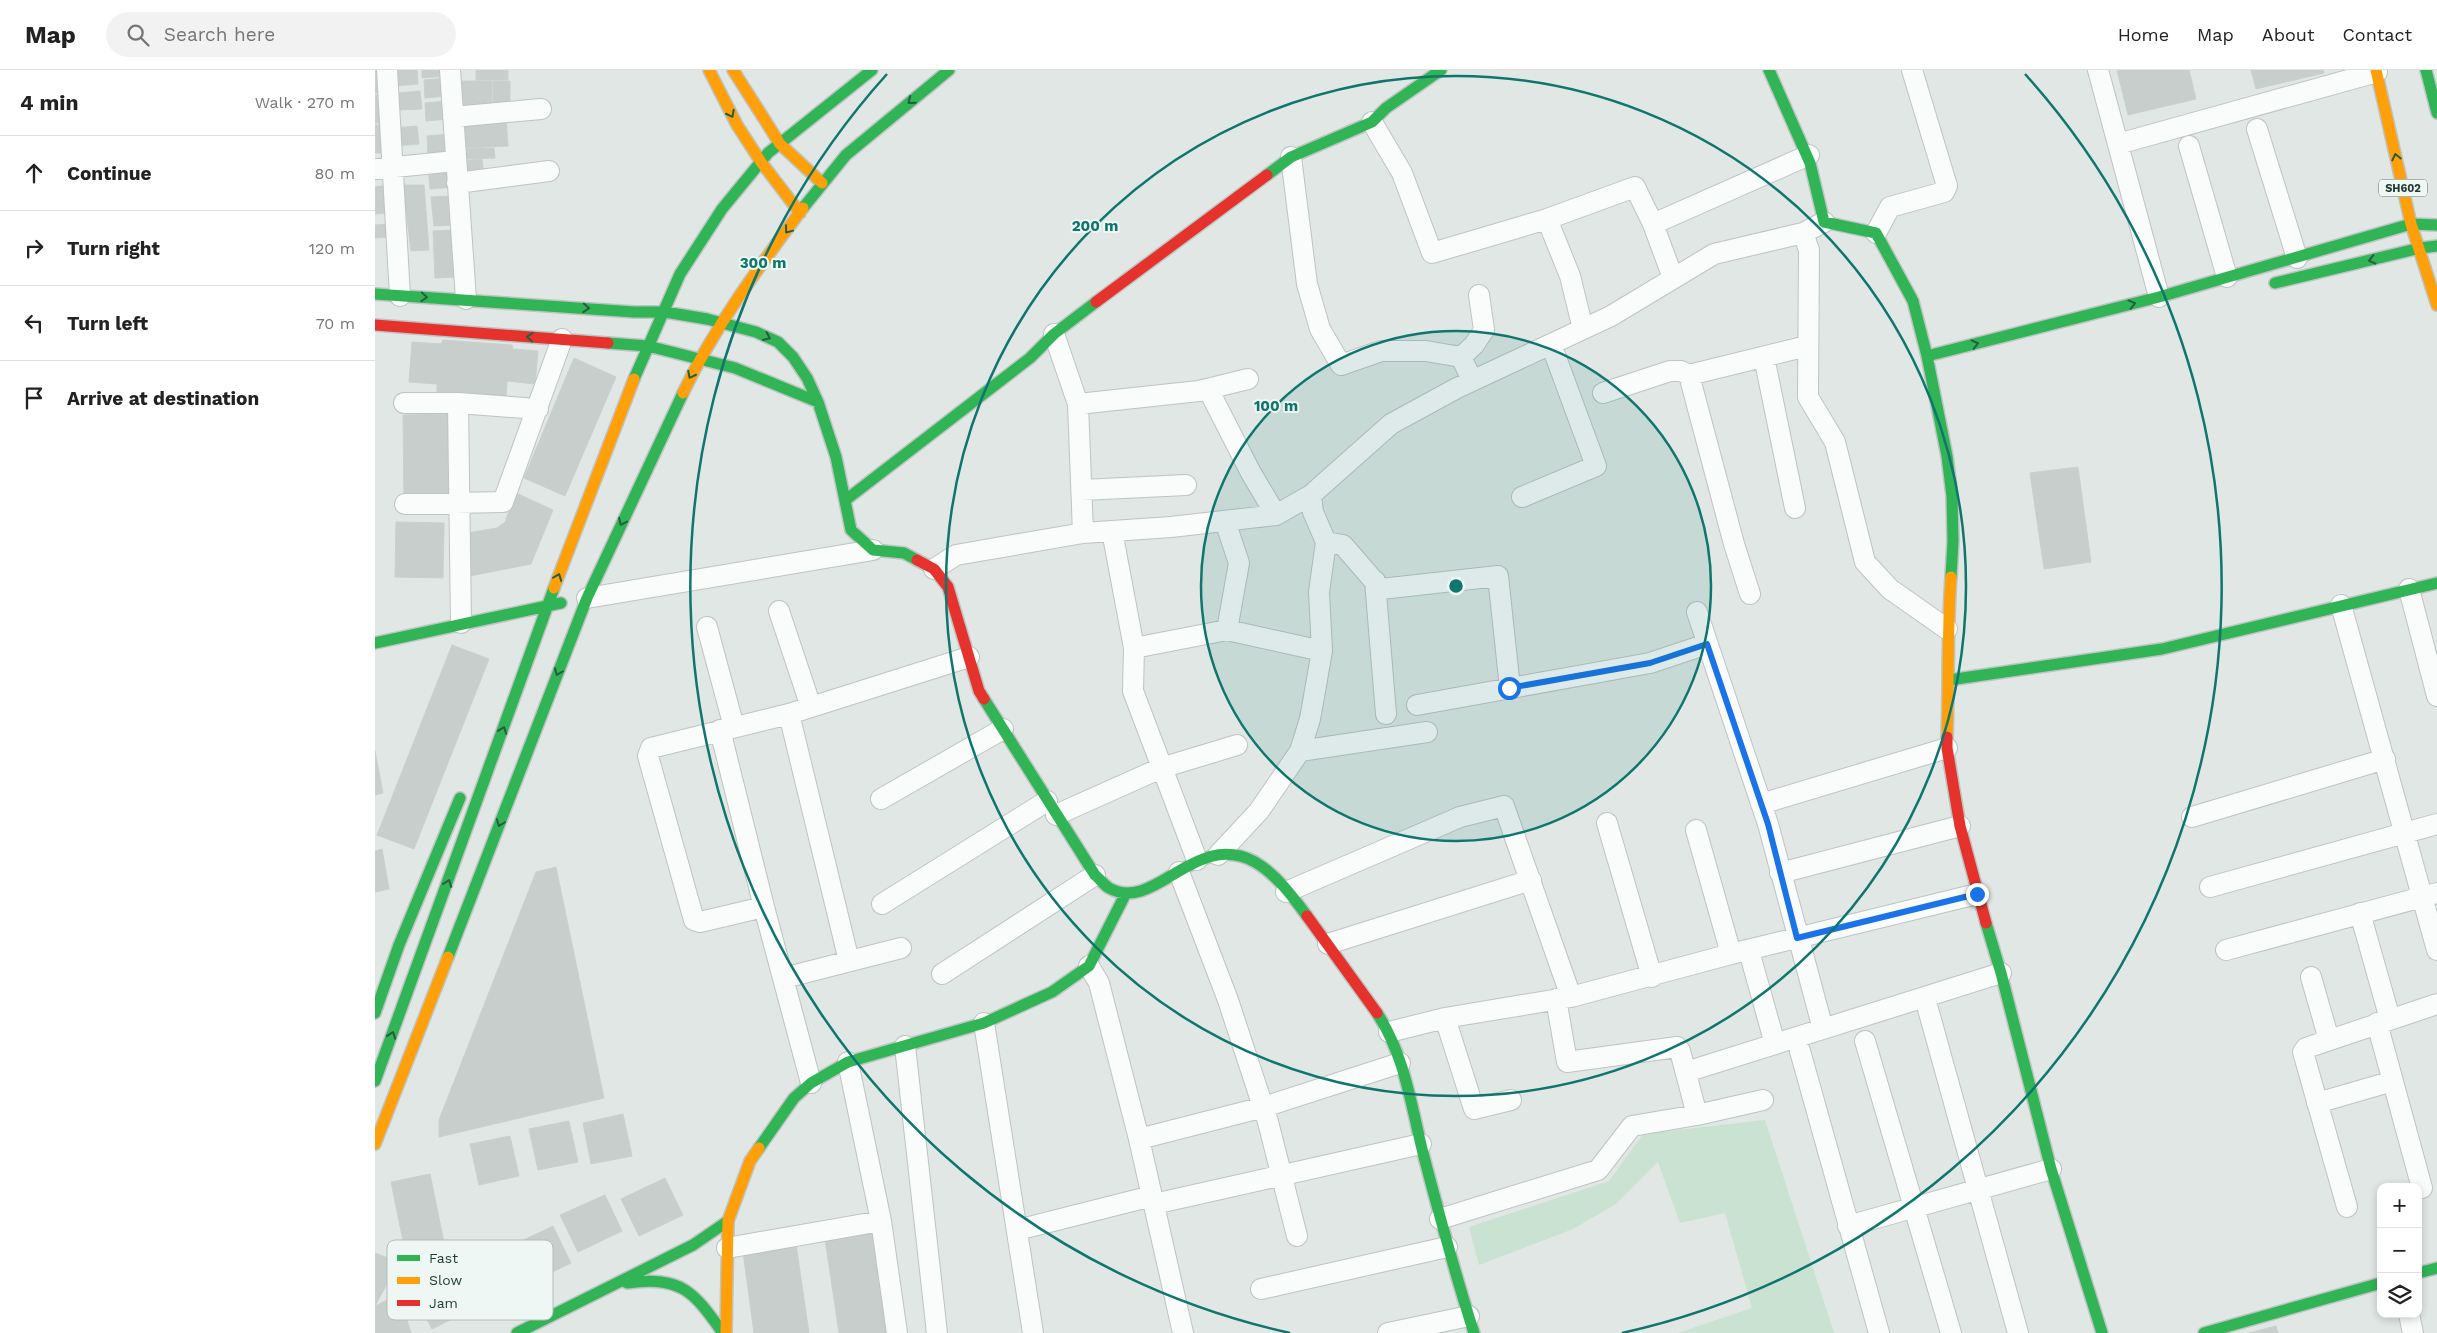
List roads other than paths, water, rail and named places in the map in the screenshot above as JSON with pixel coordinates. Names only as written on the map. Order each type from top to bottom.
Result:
[{"type":"street","points":[[387,70],[384,168],[400,296]]},
{"type":"street","points":[[450,70],[466,299]]},
{"type":"street","points":[[709,70],[737,125],[761,162],[800,213]]},
{"type":"street","points":[[733,70],[780,144],[822,183]]},
{"type":"street","points":[[375,1081],[547,607],[648,346],[680,274],[722,209],[761,162],[780,144],[871,70]]},
{"type":"street","points":[[375,1144],[587,598],[700,358],[743,288],[822,183],[846,155],[949,70]]},
{"type":"street","points":[[847,499],[1030,358],[1054,334],[1291,157],[1372,122],[1386,108],[1441,70]]},
{"type":"street","points":[[1769,70],[1809,155],[1822,200],[1824,222]]},
{"type":"street","points":[[1876,233],[1890,208],[1944,192],[1947,186],[1912,70]]},
{"type":"street","points":[[2098,70],[2159,298]]},
{"type":"street","points":[[2118,144],[2377,71]]},
{"type":"street","name":"SH602","points":[[2377,71],[2411,224],[2437,305]]},
{"type":"street","points":[[2430,71],[2437,114]]},
{"type":"street","points":[[453,117],[541,109]]},
{"type":"street","points":[[1372,122],[1402,173],[1432,253],[1547,219],[1635,187],[1653,224],[1673,278]]},
{"type":"street","points":[[2257,129],[2297,258]]},
{"type":"street","points":[[2189,146],[2227,277]]},
{"type":"street","points":[[1653,224],[1809,155]]},
{"type":"street","points":[[1291,157],[1307,284],[1320,329],[1341,365],[1381,350],[1426,351],[1461,357]]},
{"type":"street","points":[[384,168],[455,161]]},
{"type":"street","points":[[457,183],[549,171]]},
{"type":"street","points":[[1547,219],[1570,276],[1583,329]]},
{"type":"street","points":[[934,569],[956,555],[1083,533],[1276,515],[1311,495],[1391,424],[1473,380],[1611,316],[1713,254],[1803,233],[1824,222],[1876,233],[1913,301],[1927,356],[1936,374],[1952,496],[1953,541],[1947,629],[1949,680],[1947,748],[1960,826],[1977,894],[2001,973],[2051,1169],[2102,1333]]},
{"type":"street","points":[[1927,356],[2159,298],[2411,224],[2437,225]]},
{"type":"street","points":[[1803,233],[1809,250],[1808,397],[1835,442],[1865,562],[1889,589],[1947,629]]},
{"type":"street","points":[[2265,286],[2420,248],[2437,246]]},
{"type":"street","points":[[375,294],[634,312],[663,312],[760,333],[777,342],[793,356],[818,402],[828,428],[847,499],[851,530],[873,550]]},
{"type":"street","points":[[1461,357],[1484,330],[1479,295]]},
{"type":"street","points":[[375,325],[648,346],[735,368],[818,402]]},
{"type":"street","points":[[1054,334],[1079,404],[1083,533]]},
{"type":"street","points":[[405,504],[503,502],[563,339]]},
{"type":"street","points":[[1522,497],[1596,466],[1551,344]]},
{"type":"street","points":[[1603,393],[1670,371],[1681,371],[1689,375],[1807,346]]},
{"type":"street","points":[[1461,357],[1473,380]]},
{"type":"street","points":[[1764,357],[1795,508]]},
{"type":"street","points":[[1689,375],[1734,544],[1750,594]]},
{"type":"street","points":[[1079,404],[1208,389],[1247,379]]},
{"type":"street","points":[[1208,389],[1251,473],[1276,515]]},
{"type":"street","points":[[404,403],[458,403],[538,409]]},
{"type":"street","points":[[458,403],[461,623]]},
{"type":"street","points":[[1082,490],[1186,485]]},
{"type":"street","points":[[1219,855],[1259,812],[1301,751],[1310,719],[1323,651],[1319,592],[1326,542],[1313,512],[1311,495]]},
{"type":"street","points":[[1225,521],[1239,562],[1227,630]]},
{"type":"street","points":[[1112,531],[1134,648],[1133,691],[1197,860]]},
{"type":"street","points":[[1326,542],[1343,545],[1381,588],[1498,576],[1509,688]]},
{"type":"street","points":[[375,643],[461,623],[587,598],[873,550],[904,553],[934,569],[948,587],[979,691],[1095,875],[1110,888],[1126,893],[1148,890],[1197,860],[1219,855],[1237,856],[1251,860],[1265,868],[1328,944],[1389,1032],[1400,1063],[1447,1247],[1471,1325],[1388,1333]]},
{"type":"street","points":[[1375,582],[1387,714]]},
{"type":"street","points":[[1949,680],[2162,649],[2437,583]]},
{"type":"street","points":[[2409,589],[2437,696]]},
{"type":"street","points":[[2341,605],[2405,833],[2430,894],[2437,950]]},
{"type":"street","points":[[525,627],[530,610]]},
{"type":"street","points":[[779,610],[811,707]]},
{"type":"street","points":[[1697,612],[1761,804],[1823,1029]]},
{"type":"street","points":[[707,627],[764,908],[785,978],[811,1083]]},
{"type":"street","points":[[1134,648],[1227,630],[1323,651]]},
{"type":"street","points":[[1417,705],[1650,663],[1707,644]]},
{"type":"street","points":[[764,908],[700,922],[695,920],[648,756],[651,748],[789,714],[969,656]]},
{"type":"street","points":[[789,714],[849,961]]},
{"type":"street","points":[[881,798],[1003,729]]},
{"type":"street","points":[[1301,751],[1427,732]]},
{"type":"street","points":[[882,904],[1051,808],[1161,768],[1237,745]]},
{"type":"street","points":[[1761,804],[1947,748]]},
{"type":"street","points":[[2192,817],[2385,759]]},
{"type":"street","points":[[375,1013],[399,945],[466,784]]},
{"type":"street","points":[[1286,892],[1460,817],[1504,806],[1531,880],[1564,998],[1567,1062],[1673,1046],[1681,1051],[1697,1115]]},
{"type":"street","points":[[1607,823],[1652,977]]},
{"type":"street","points":[[2210,887],[2437,824]]},
{"type":"street","points":[[1780,873],[1960,826]]},
{"type":"street","points":[[1696,830],[1775,1044]]},
{"type":"street","points":[[1179,872],[1228,1000],[1264,1107],[1297,1236]]},
{"type":"street","points":[[942,974],[1095,875]]},
{"type":"street","points":[[1328,944],[1531,880]]},
{"type":"street","points":[[724,1333],[728,1221],[750,1161],[794,1098],[811,1083],[848,1062],[984,1024],[1052,992],[1089,966],[1126,893]]},
{"type":"street","points":[[1389,1032],[1445,1018],[1564,998],[1652,977],[1740,952],[1977,894]]},
{"type":"street","points":[[2226,950],[2430,894]]},
{"type":"street","points":[[2360,913],[2384,1021],[2393,1081],[2421,1183]]},
{"type":"street","points":[[785,978],[901,948]]},
{"type":"street","points":[[1089,966],[1099,983],[1139,1139],[1183,1333]]},
{"type":"street","points":[[1686,1072],[2001,973]]},
{"type":"street","points":[[2311,977],[2329,1040]]},
{"type":"street","points":[[2347,1207],[2303,1052],[2306,1048],[2437,1004]]},
{"type":"street","points":[[1928,1009],[2018,1333]]},
{"type":"street","points":[[1445,1018],[1473,1109],[1511,1100]]},
{"type":"street","points":[[984,1024],[1033,1333]]},
{"type":"street","points":[[1865,1041],[1951,1333]]},
{"type":"street","points":[[905,1046],[937,1333]]},
{"type":"street","points":[[1800,1051],[1879,1333]]},
{"type":"street","points":[[848,1062],[881,1221],[897,1333]]},
{"type":"street","points":[[1139,1139],[1264,1107],[1400,1063]]},
{"type":"street","points":[[2317,1103],[2393,1081]]},
{"type":"street","points":[[1440,1218],[1598,1170],[1632,1126],[1697,1115],[1763,1100]]},
{"type":"street","points":[[1017,1230],[1153,1200],[1283,1176],[1421,1144]]},
{"type":"street","points":[[1848,1226],[2051,1169]]},
{"type":"street","points":[[553,1316],[693,1245],[728,1221]]},
{"type":"street","points":[[727,1248],[881,1221]]},
{"type":"street","points":[[1261,1289],[1447,1247]]},
{"type":"street","points":[[2422,1272],[2437,1268]]},
{"type":"street","points":[[616,1285],[639,1281],[661,1281],[681,1285],[693,1293],[724,1333]]},
{"type":"street","points":[[2204,1333],[2377,1284]]},
{"type":"street","points":[[2410,1318],[2413,1333]]},
{"type":"street","points":[[517,1333],[544,1320]]}]
